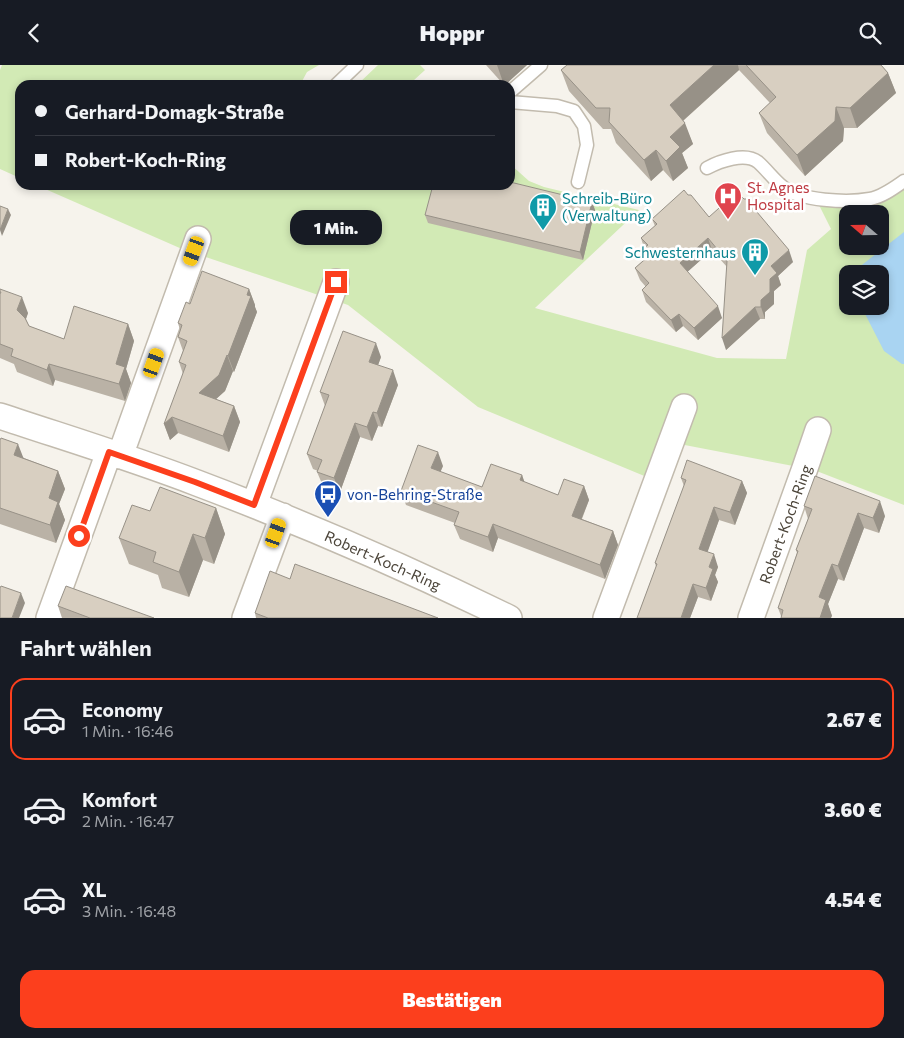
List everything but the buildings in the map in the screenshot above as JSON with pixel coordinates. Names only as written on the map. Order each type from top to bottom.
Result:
[{"type":"street","points":[[49,618],[198,239]]},
{"type":"street","points":[[254,505],[336,282]]},
{"type":"street","points":[[606,618],[684,407]]},
{"type":"street","name":"Robert-Koch-Ring","points":[[0,416],[195,482],[283,516],[442,585],[509,618]]},
{"type":"street","name":"Robert-Koch-Ring","points":[[751,618],[818,429]]},
{"type":"street","points":[[245,618],[283,516]]},
{"type":"lane","points":[[341,80],[357,65]]},
{"type":"lane","points":[[515,88],[541,65]]},
{"type":"lane","points":[[515,102],[557,106],[574,111],[584,126],[587,145],[578,182]]},
{"type":"lane","points":[[707,168],[720,161],[739,158],[757,161],[784,188],[805,197],[843,201],[871,199],[890,191],[904,181]]},
{"type":"green space","points":[[2,65],[319,65],[307,72],[303,80],[15,80],[15,176],[0,169],[0,70]]},
{"type":"green space","points":[[378,65],[420,65],[425,70],[414,80],[362,80]]},
{"type":"green space","points":[[515,168],[529,181],[544,187],[639,210],[535,308],[717,358],[786,359],[807,250],[831,229],[817,201],[872,202],[904,186],[904,505],[814,470],[669,442],[654,480],[478,407],[348,305],[182,249],[47,190],[515,190]]},
{"type":"water","points":[[904,232],[904,364],[884,351],[866,315],[889,315],[889,265],[862,265],[875,255],[889,255],[889,244]]},
{"type":"place","name":"St. Agnes Hospital","points":[[728,220]]},
{"type":"place","name":"Schreib-Büro (Verwaltung)","points":[[543,231]]},
{"type":"place","name":"Schwesternhaus","points":[[755,276]]},
{"type":"place","name":"von-Behring-Straße","points":[[328,518]]},
{"type":"route","points":[[79,536],[109,452],[254,505],[336,282]]}]
